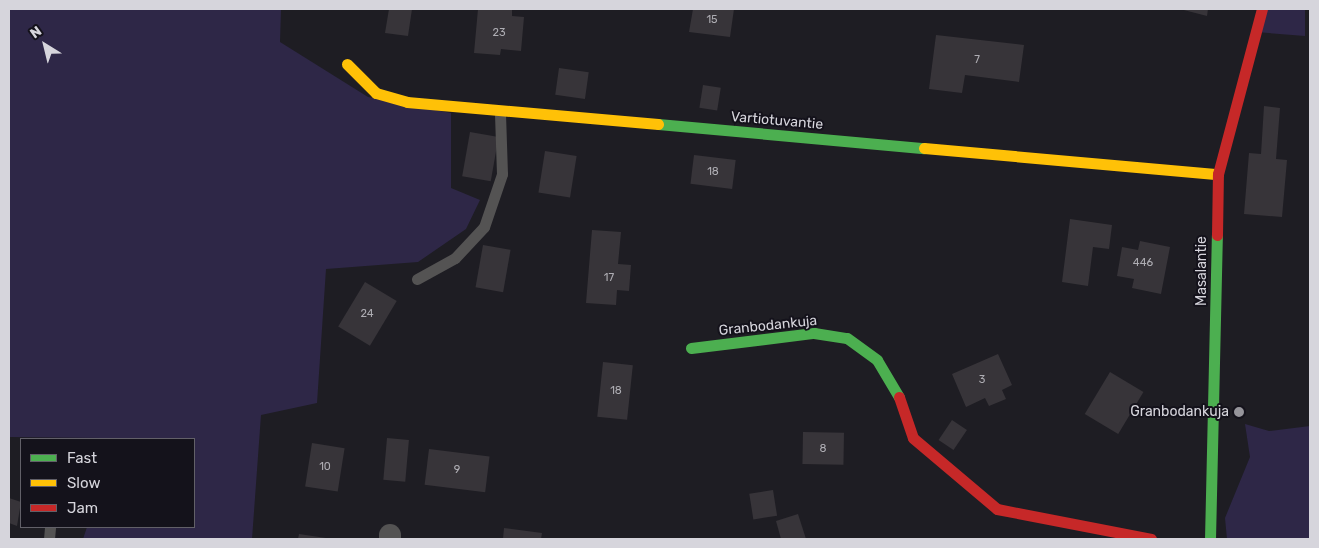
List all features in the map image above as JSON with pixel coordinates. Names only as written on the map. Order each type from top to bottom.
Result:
[{"type":"street","name":"Masalantie","points":[[1210,539],[1218,174],[1262,9]]},
{"type":"street","name":"Vartiotuvantie","points":[[348,64],[376,93],[407,102],[500,112],[1218,174]]},
{"type":"street","name":"Granbodankuja","points":[[692,348],[814,333],[848,338],[877,360],[895,385],[912,438],[997,509],[1151,539]]},
{"type":"lane","points":[[417,279],[456,258],[484,227],[502,174],[500,112]]},
{"type":"shaded area","points":[[9,9],[281,9],[280,42],[368,97],[451,113],[451,188],[480,200],[466,229],[418,262],[326,269],[317,403],[261,415],[252,539],[83,539],[87,528],[195,528],[195,438],[9,437]]},
{"type":"shaded area","points":[[1262,9],[1305,9],[1305,36],[1256,32]]},
{"type":"shaded area","points":[[1245,424],[1269,431],[1310,426],[1310,539],[1227,539],[1225,518],[1250,457]]},
{"type":"building","points":[[389,9],[412,9],[408,36],[385,33]]},
{"type":"building","points":[[478,9],[512,9],[512,16],[524,17],[521,51],[501,49],[500,55],[474,53]]},
{"type":"building","points":[[693,9],[734,9],[730,37],[689,32]]},
{"type":"building","points":[[1180,9],[1208,9],[1207,16]]},
{"type":"building","points":[[936,35],[1024,45],[1019,82],[965,75],[962,93],[929,89]]},
{"type":"building","points":[[559,68],[589,72],[585,99],[555,95]]},
{"type":"building","points":[[703,85],[721,88],[717,111],[699,108]]},
{"type":"building","points":[[1264,106],[1280,108],[1276,159],[1287,160],[1282,217],[1244,214],[1249,153],[1261,154]]},
{"type":"building","points":[[470,132],[499,137],[491,181],[462,176]]},
{"type":"building","points":[[545,151],[577,156],[570,197],[538,192]]},
{"type":"building","points":[[694,155],[736,160],[732,189],[690,184]]},
{"type":"building","points":[[1070,219],[1112,225],[1109,249],[1093,247],[1088,286],[1062,282]]},
{"type":"building","points":[[592,230],[621,232],[618,264],[631,265],[629,291],[617,290],[616,305],[586,303]]},
{"type":"building","points":[[1140,241],[1170,247],[1161,294],[1132,288],[1134,279],[1117,276],[1122,247],[1138,250]]},
{"type":"building","points":[[483,245],[511,250],[503,292],[476,287]]},
{"type":"building","points":[[365,282],[397,301],[370,346],[338,327]]},
{"type":"building","points":[[998,354],[1012,385],[1002,390],[1006,399],[989,406],[985,398],[966,407],[952,374]]},
{"type":"building","points":[[603,362],[633,365],[627,420],[597,417]]},
{"type":"building","points":[[1110,372],[1143,392],[1118,434],[1085,414]]},
{"type":"building","points":[[952,420],[967,430],[954,450],[939,440]]},
{"type":"building","points":[[803,432],[844,433],[843,465],[802,464]]},
{"type":"building","points":[[387,438],[409,440],[405,482],[383,480]]},
{"type":"building","points":[[312,443],[345,448],[338,492],[305,486]]},
{"type":"building","points":[[429,449],[490,456],[485,492],[425,485]]},
{"type":"building","points":[[773,490],[777,516],[753,519],[749,494]]},
{"type":"building","points":[[9,498],[20,502],[20,508],[17,526],[9,523]]},
{"type":"building","points":[[798,514],[806,539],[781,539],[776,521]]},
{"type":"building","points":[[504,528],[542,533],[541,539],[503,539]]},
{"type":"building","points":[[299,534],[326,538],[326,539],[298,539]]},
{"type":"traffic: fast","points":[[658,124],[924,148]]},
{"type":"traffic: fast","points":[[1210,539],[1217,235]]},
{"type":"traffic: fast","points":[[691,348],[814,333],[847,338],[877,360],[899,397]]},
{"type":"traffic: slow","points":[[347,64],[376,93],[407,102],[658,124]]},
{"type":"traffic: slow","points":[[924,148],[1218,174]]},
{"type":"traffic: jam","points":[[1217,235],[1218,174],[1262,9]]},
{"type":"traffic: jam","points":[[899,397],[913,438],[997,509],[1151,539]]},
{"type":"place","name":"Granbodankuja","points":[[1239,412]]}]
